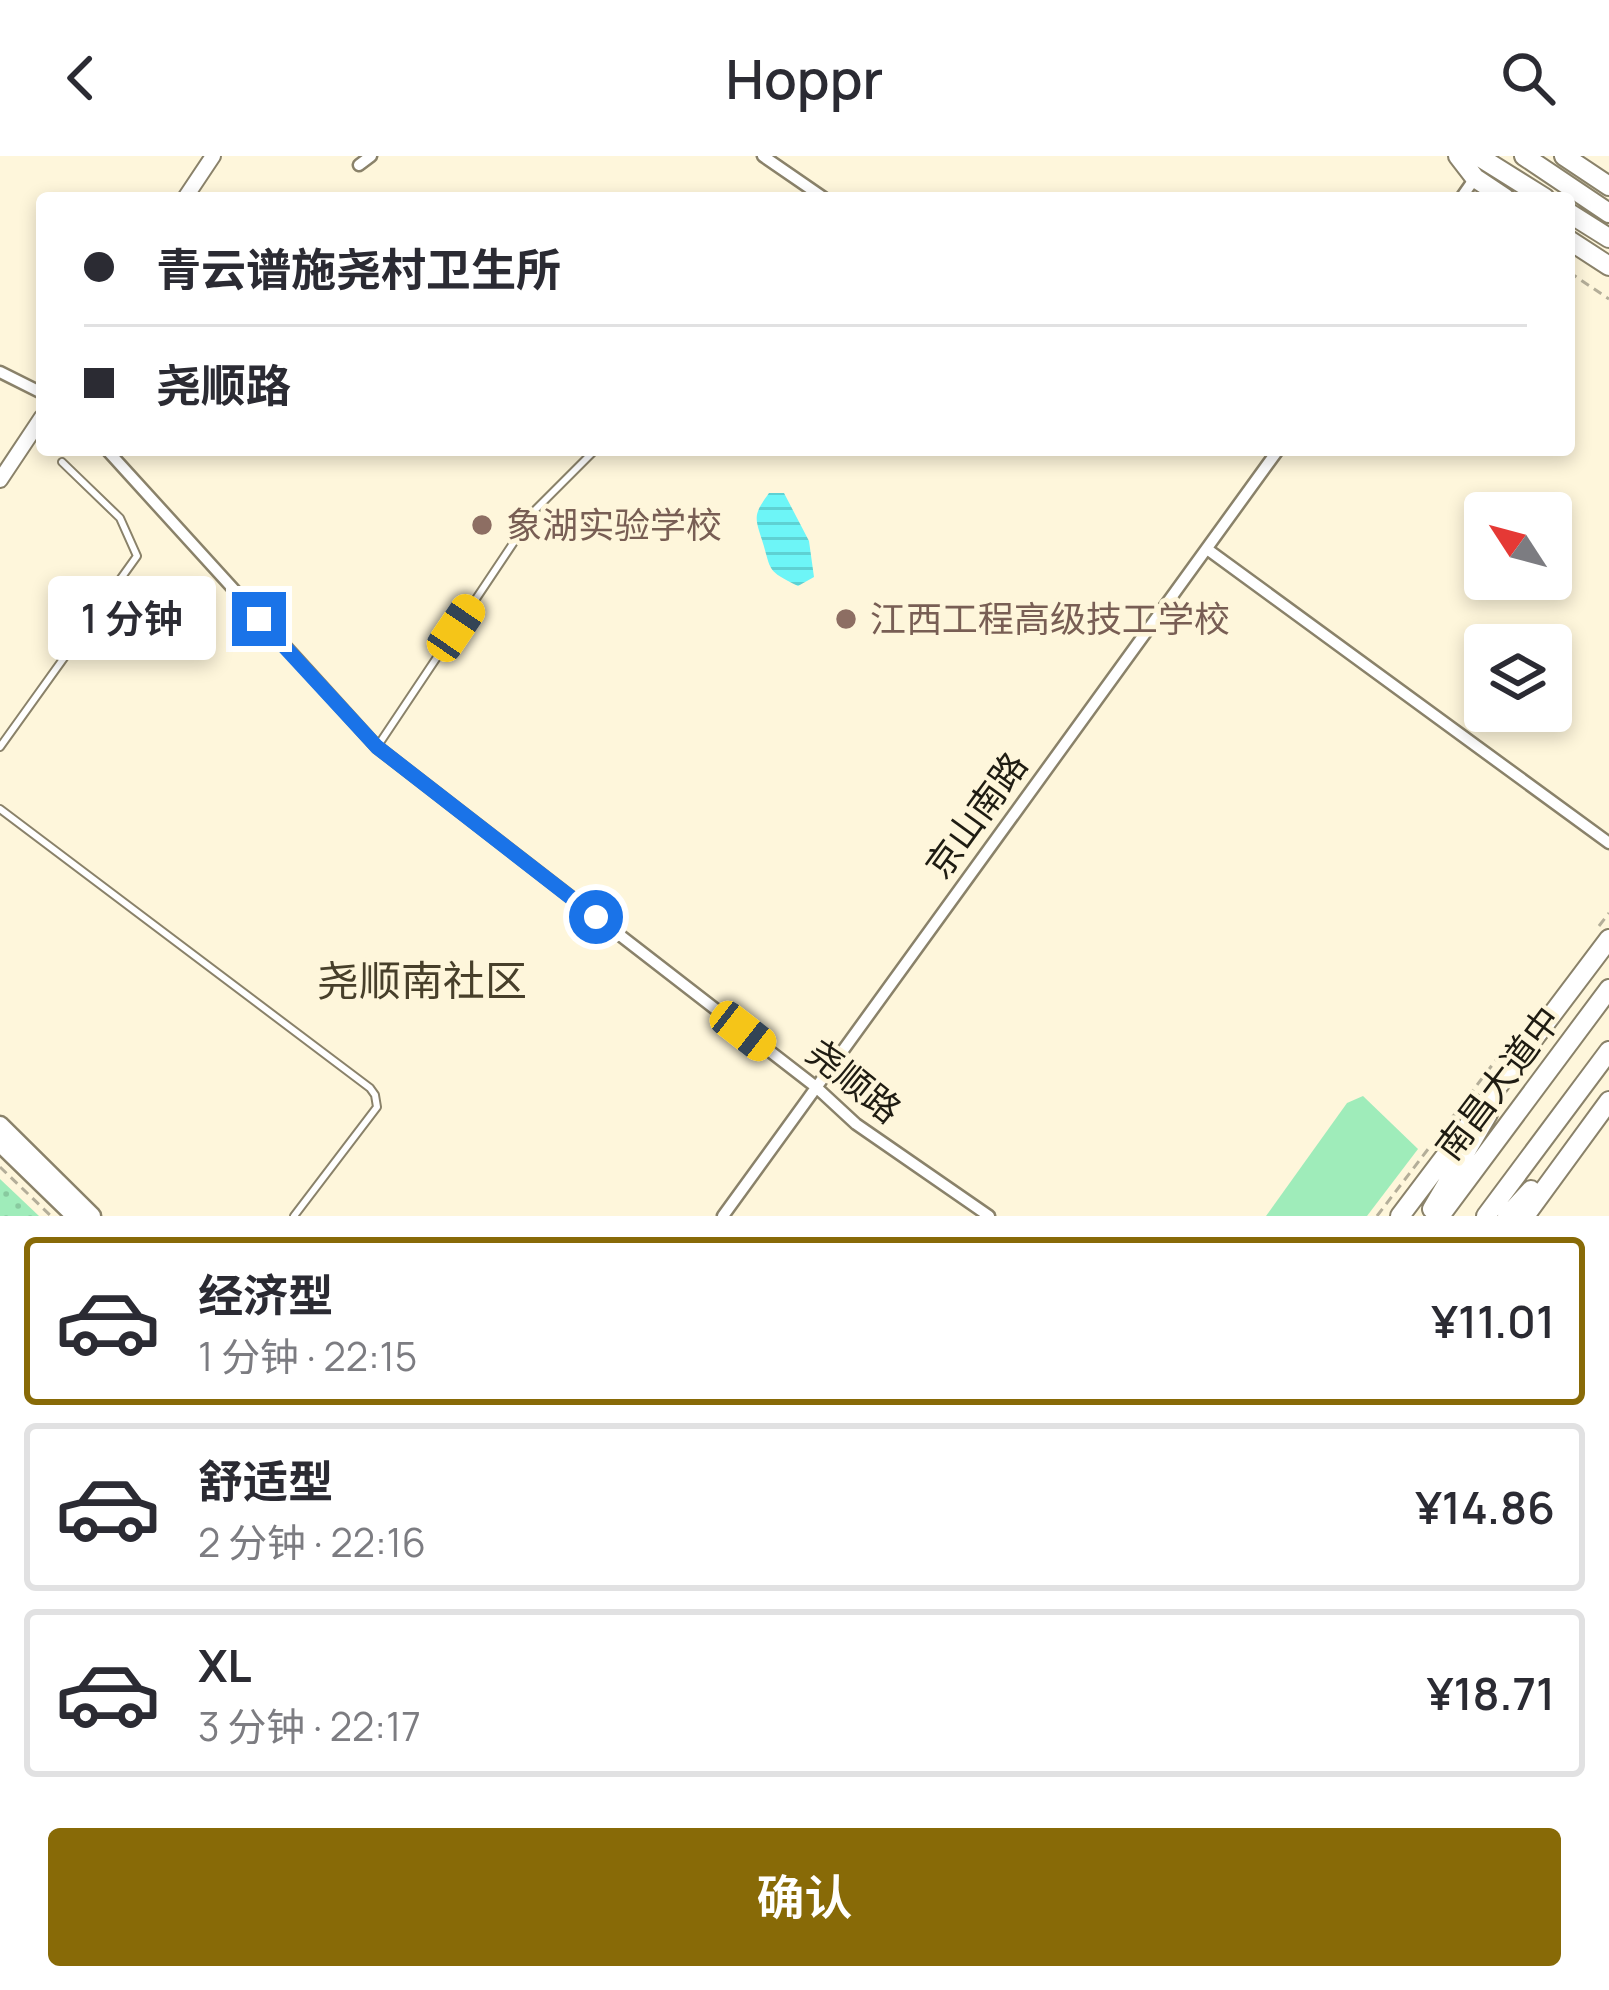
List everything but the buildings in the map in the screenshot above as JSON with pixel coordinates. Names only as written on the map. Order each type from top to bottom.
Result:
[{"type":"highway","points":[[1458,156],[1475,178],[1496,192]]},
{"type":"highway","points":[[1478,156],[1535,192]]},
{"type":"highway","points":[[1524,156],[1609,213]]},
{"type":"highway","points":[[1570,158],[1609,186]]},
{"type":"highway","points":[[1575,217],[1609,238]]},
{"type":"highway","points":[[1575,244],[1607,266]]},
{"type":"highway","points":[[1400,1216],[1530,1043],[1602,936]]},
{"type":"highway","name":"南昌大道中","points":[[1440,1216],[1609,989]]},
{"type":"highway","points":[[1428,1216],[1530,1043]]},
{"type":"highway","name":"南昌大道中","points":[[1486,1216],[1609,1051]]},
{"type":"highway","points":[[1507,1216],[1604,1109]]},
{"type":"highway","points":[[1525,1216],[1604,1109]]},
{"type":"main road","points":[[0,1125],[92,1216]]},
{"type":"main road","points":[[0,1143],[75,1216]]},
{"type":"street","points":[[189,192],[213,156]]},
{"type":"street","points":[[359,165],[371,156]]},
{"type":"street","points":[[763,156],[815,192]]},
{"type":"street","points":[[1465,192],[1475,178]]},
{"type":"street","points":[[0,372],[36,390]]},
{"type":"street","points":[[0,480],[36,426]]},
{"type":"street","name":"尧顺路","points":[[112,456],[377,747],[856,1124],[989,1216]]},
{"type":"street","name":"京山南路","points":[[723,1216],[1274,456]]},
{"type":"street","points":[[1207,549],[1609,843]]},
{"type":"lane","points":[[377,747],[536,509],[589,456]]},
{"type":"lane","points":[[0,747],[137,556],[120,518],[62,462]]},
{"type":"lane","points":[[0,808],[370,1088],[377,1107],[294,1216]]},
{"type":"path","points":[[1575,276],[1609,299]]},
{"type":"path","points":[[1602,936],[1609,913]]},
{"type":"path","points":[[1377,1216],[1508,1046]]},
{"type":"path","points":[[0,1167],[51,1216]]},
{"type":"green space","points":[[1363,1096],[1418,1149],[1367,1216],[1266,1216],[1347,1103]]},
{"type":"green space","points":[[0,1179],[39,1216],[0,1216]]},
{"type":"water","points":[[769,493],[784,493],[809,541],[814,577],[798,586],[775,573],[767,558],[757,520]]},
{"type":"place","name":"象湖实验学校","points":[[482,525]]},
{"type":"place","name":"江西工程高级技工学校","points":[[846,619]]},
{"type":"district","name":"尧顺南社区","points":[[422,981]]},
{"type":"route","points":[[259,619],[377,747],[596,917]]}]
